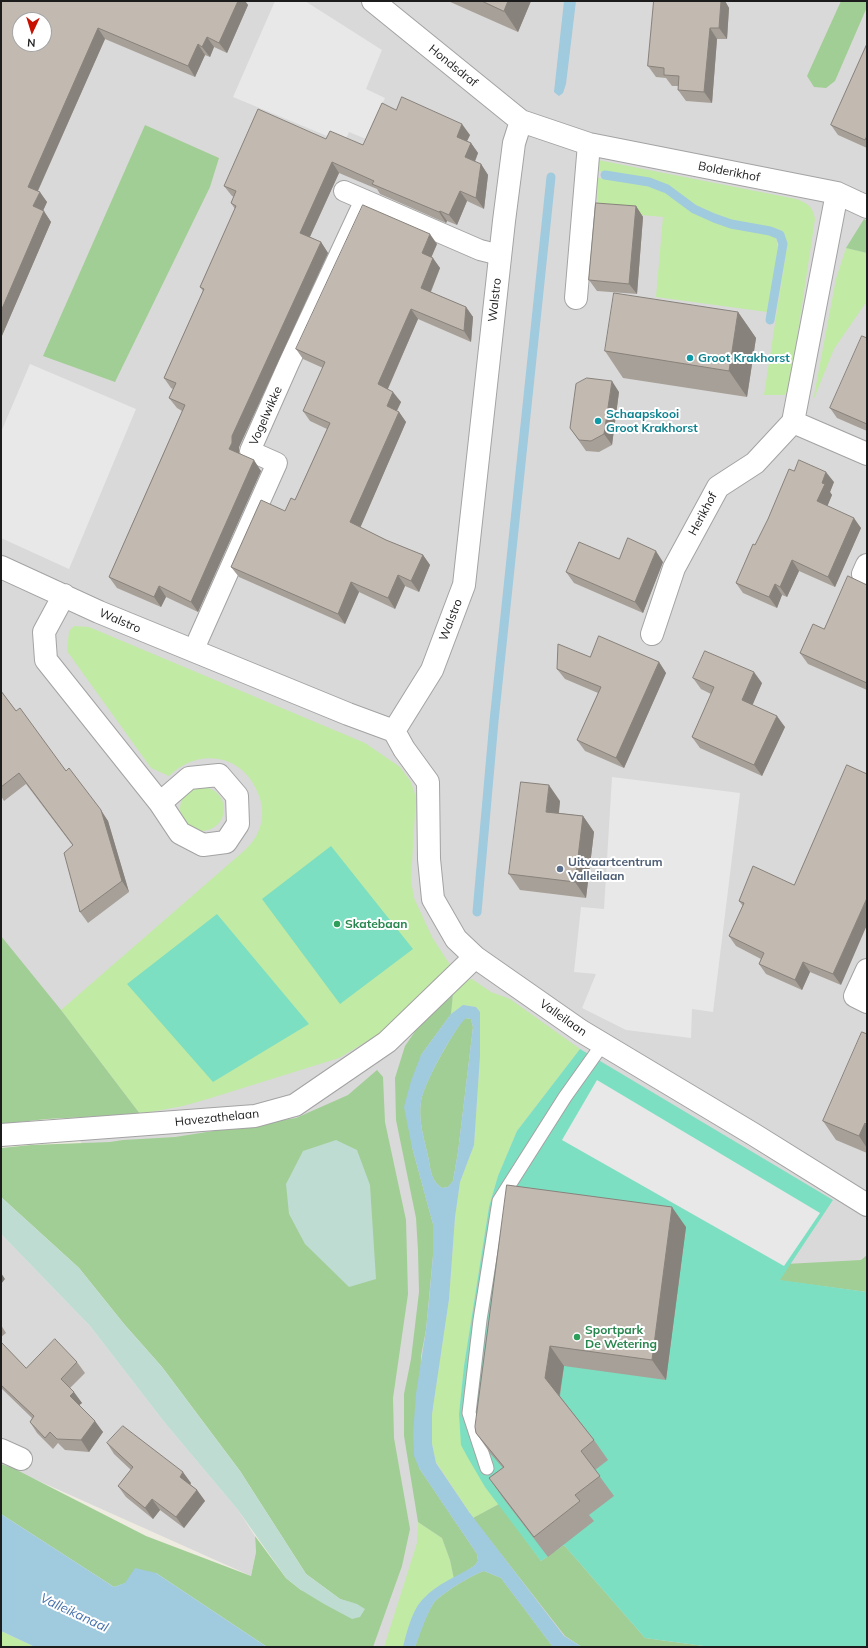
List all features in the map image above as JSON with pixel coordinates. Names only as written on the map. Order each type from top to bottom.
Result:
[{"type":"street","name":"Hondsdraf","points":[[383,4],[521,121]]},
{"type":"street","name":"Walstro","points":[[1,567],[99,612],[348,714],[394,731],[432,670],[464,585],[500,255],[514,143],[521,121]]},
{"type":"street","name":"Bolderikhof","points":[[521,121],[589,144],[837,193],[867,207]]},
{"type":"street","points":[[576,298],[589,144]]},
{"type":"street","points":[[344,192],[480,250],[500,255]]},
{"type":"street","points":[[837,193],[793,422],[867,454]]},
{"type":"street","name":"Vogelwikke","points":[[198,640],[277,463],[250,451],[365,200]]},
{"type":"street","name":"Herikhof","points":[[652,634],[674,568],[718,487],[755,463],[793,422]]},
{"type":"street","points":[[867,565],[863,574],[867,575]]},
{"type":"street","points":[[64,595],[44,632],[46,660],[160,803]]},
{"type":"street","name":"Valleilaan","points":[[394,731],[404,749],[428,782],[428,859],[433,899],[456,939],[476,957],[602,1045],[753,1134],[867,1205]]},
{"type":"street","name":"Havezathelaan","points":[[1,1135],[255,1116],[294,1105],[387,1042],[476,957]]},
{"type":"street","points":[[867,970],[855,996],[867,1002]]},
{"type":"street","points":[[1,1450],[21,1459]]},
{"type":"lane","points":[[487,1468],[468,1413],[480,1320],[499,1200],[565,1097],[602,1045]]},
{"type":"shaded area","points":[[1,1],[867,1],[867,1647],[368,1647],[103,1184],[1,991]]},
{"type":"shaded area","points":[[275,1],[305,1],[382,50],[366,89],[385,98],[366,139],[349,132],[344,143],[233,97]]},
{"type":"shaded area","points":[[30,364],[136,409],[69,569],[1,538],[1,432]]},
{"type":"shaded area","points":[[612,777],[740,793],[713,1012],[692,1009],[691,1038],[626,1030],[582,1008],[596,974],[574,972],[581,907],[604,909]]},
{"type":"shaded area","points":[[597,1080],[820,1213],[784,1266],[562,1140]]},
{"type":"shaded area","points":[[336,1140],[357,1150],[370,1185],[376,1279],[349,1287],[305,1244],[289,1214],[286,1184],[303,1151]]},
{"type":"shaded area","points":[[1,1197],[79,1268],[124,1324],[162,1367],[240,1471],[306,1574],[340,1599],[357,1604],[365,1609],[360,1617],[352,1619],[301,1590],[286,1578],[238,1510],[165,1423],[90,1326],[1,1234]]},
{"type":"shaded area","points":[[1,1234],[90,1326],[165,1423],[238,1510],[255,1536],[256,1552],[251,1576],[1,1464]]},
{"type":"green space","points":[[841,1],[867,1],[867,7],[835,81],[826,88],[814,87],[807,76]]},
{"type":"green space","points":[[145,125],[219,158],[210,187],[115,382],[43,356]]},
{"type":"green space","points":[[598,160],[796,199],[804,202],[811,208],[815,219],[790,385],[785,395],[764,395],[787,246],[786,238],[783,232],[778,229],[750,226],[728,220],[697,206],[668,186],[650,180],[597,171]]},
{"type":"green space","points":[[598,178],[631,182],[648,186],[671,196],[714,222],[776,237],[776,265],[767,312],[656,297],[663,217],[597,211]]},
{"type":"green space","points":[[864,219],[867,221],[867,253],[846,248]]},
{"type":"green space","points":[[846,248],[867,253],[867,301],[834,349],[813,401],[836,279]]},
{"type":"green space","points":[[74,626],[89,627],[365,743],[400,767],[411,782],[416,797],[411,880],[414,898],[432,937],[452,968],[404,1019],[339,1058],[183,1106],[140,1114],[61,1010],[245,850],[253,841],[259,830],[262,821],[262,805],[250,778],[230,762],[205,758],[192,761],[180,767],[169,776],[151,768],[67,651],[69,631]]},
{"type":"green space","points":[[198,787],[206,787],[211,788],[218,793],[223,800],[223,818],[218,825],[211,830],[198,831],[190,828],[183,821],[180,813],[180,805],[183,797],[190,790]]},
{"type":"green space","name":"Skatebaan","points":[[331,846],[413,949],[340,1004],[262,899]]},
{"type":"green space","points":[[217,914],[309,1024],[213,1082],[127,984]]},
{"type":"green space","points":[[1,936],[61,1010],[140,1114],[47,1119],[1,1124]]},
{"type":"green space","points":[[472,979],[491,992],[510,999],[580,1049],[517,1131],[498,1176],[489,1207],[464,1366],[459,1414],[485,1487],[499,1504],[473,1518],[436,1462],[432,1444],[432,1414],[449,1299],[455,1217],[460,1182],[474,1145],[480,1056],[480,1012],[476,1007],[463,1005],[451,1014],[454,983]]},
{"type":"green space","points":[[454,983],[451,1014],[421,1055],[412,1147],[433,1224],[433,1256],[426,1330],[421,1356],[419,1468],[477,1554],[478,1561],[474,1566],[454,1579],[450,1560],[442,1538],[418,1522],[404,1436],[404,1394],[411,1359],[419,1292],[418,1251],[416,1218],[396,1120],[395,1078],[405,1046],[441,994]]},
{"type":"green space","points":[[465,1018],[471,1019],[473,1027],[458,1152],[453,1181],[448,1187],[442,1188],[433,1178],[423,1136],[420,1108],[427,1082],[453,1034]]},
{"type":"green space","name":"Sportpark De Wetering","points":[[580,1049],[833,1200],[780,1280],[867,1292],[867,1647],[711,1647],[645,1638],[564,1545],[541,1561],[485,1487],[461,1445],[459,1414],[464,1366],[489,1207],[498,1176],[517,1131]]},
{"type":"green space","points":[[377,1070],[383,1077],[385,1122],[406,1220],[408,1294],[393,1398],[394,1438],[410,1529],[402,1566],[373,1647],[267,1647],[156,1573],[114,1587],[1,1514],[1,1464],[13,1468],[146,1536],[251,1576],[256,1552],[255,1536],[286,1578],[301,1590],[357,1604],[340,1599],[306,1574],[240,1471],[162,1367],[124,1324],[79,1268],[1,1197],[1,1148],[175,1137],[296,1118],[348,1095]]},
{"type":"green space","points":[[867,1255],[867,1292],[692,1269],[861,1260]]},
{"type":"green space","points":[[499,1504],[541,1561],[564,1545],[645,1638],[711,1647],[582,1647],[565,1636],[473,1518]]},
{"type":"green space","points":[[418,1522],[442,1538],[450,1560],[454,1579],[442,1585],[425,1598],[419,1606],[410,1624],[403,1647],[384,1647],[417,1543]]},
{"type":"green space","points":[[484,1571],[501,1578],[553,1647],[415,1647],[423,1625],[436,1600],[457,1585]]},
{"type":"green space","points":[[1,1631],[35,1647],[1,1647]]},
{"type":"water","points":[[564,1],[576,1],[566,84],[563,93],[559,96],[554,92]]},
{"type":"water","points":[[463,1005],[476,1007],[480,1012],[480,1056],[474,1145],[460,1182],[455,1217],[449,1299],[432,1414],[432,1444],[436,1463],[469,1512],[564,1636],[582,1647],[553,1647],[501,1578],[484,1571],[457,1585],[436,1600],[428,1614],[415,1647],[403,1647],[410,1621],[420,1603],[435,1588],[474,1566],[478,1561],[477,1554],[419,1468],[414,1456],[413,1434],[416,1394],[426,1330],[430,1290],[433,1256],[433,1224],[412,1147],[404,1107],[411,1081],[421,1055],[451,1014]],"holes":[[[466,1018],[471,1019],[473,1027],[458,1152],[453,1181],[448,1187],[442,1188],[433,1178],[431,1170],[423,1136],[420,1108],[421,1101],[433,1070],[447,1045],[460,1024]]]},
{"type":"water","name":"Valleikanaal","points":[[1,1514],[114,1587],[125,1583],[135,1568],[156,1573],[267,1647],[35,1647],[1,1631]]},
{"type":"building","points":[[1,1],[238,1],[219,43],[207,37],[202,47],[198,44],[188,66],[98,28],[28,187],[40,192],[33,206],[44,211],[1,311]]},
{"type":"building","points":[[482,1],[508,1],[504,11]]},
{"type":"building","points":[[654,1],[721,1],[719,28],[710,28],[704,92],[678,90],[679,76],[664,75],[664,68],[648,66]]},
{"type":"building","points":[[867,44],[867,136],[865,140],[831,125]]},
{"type":"building","points":[[402,97],[462,124],[457,137],[471,143],[465,157],[481,164],[476,198],[460,191],[449,215],[372,184],[374,181],[332,162],[300,233],[321,242],[232,436],[232,443],[229,449],[254,460],[191,602],[159,586],[154,597],[109,577],[185,405],[169,398],[176,383],[164,378],[204,289],[200,287],[236,206],[231,203],[236,191],[224,186],[258,109],[326,139],[330,131],[363,145],[382,103],[396,110]]},
{"type":"building","points":[[596,203],[636,206],[629,284],[589,280]]},
{"type":"building","points":[[363,205],[430,234],[422,253],[433,258],[421,288],[466,307],[464,331],[411,309],[378,384],[393,392],[387,406],[399,412],[350,522],[386,540],[423,555],[411,581],[398,575],[388,598],[351,582],[338,614],[231,567],[261,500],[285,511],[291,498],[295,500],[330,423],[303,411],[325,362],[296,349]]},
{"type":"building","points":[[614,293],[738,312],[729,371],[605,351]]},
{"type":"building","points":[[862,336],[867,338],[867,424],[830,408]]},
{"type":"building","name":"Schaapskooi Groot Krakhorst","points":[[587,378],[612,381],[604,434],[591,441],[579,440],[570,428],[576,384]]},
{"type":"building","points":[[799,460],[826,472],[822,483],[825,484],[817,501],[854,518],[828,577],[792,560],[780,587],[775,584],[769,597],[736,583],[753,544],[755,545],[768,519],[789,469],[794,471]]},
{"type":"building","points":[[628,538],[656,551],[635,602],[566,572],[579,542],[619,559]]},
{"type":"building","points":[[848,576],[867,585],[867,683],[800,653],[813,624],[824,629]]},
{"type":"building","points":[[599,636],[659,662],[616,758],[577,740],[601,687],[557,669],[558,644],[590,657]]},
{"type":"building","points":[[705,651],[754,672],[742,700],[777,716],[754,765],[692,737],[714,687],[693,678]]},
{"type":"building","points":[[1,691],[16,711],[20,708],[66,771],[69,768],[101,810],[122,881],[80,912],[64,853],[73,845],[19,773],[1,787]]},
{"type":"building","points":[[847,765],[867,774],[867,898],[833,974],[803,962],[795,980],[759,964],[764,953],[729,936],[744,903],[739,901],[753,866],[794,885]]},
{"type":"building","points":[[521,782],[549,785],[546,812],[583,816],[575,882],[509,874]]},
{"type":"building","points":[[862,1032],[867,1034],[867,1125],[865,1123],[859,1136],[823,1121]]},
{"type":"building","points":[[507,1185],[672,1207],[652,1360],[550,1346],[545,1378],[594,1440],[581,1451],[600,1476],[575,1495],[580,1501],[534,1537],[489,1478],[504,1467],[476,1433],[475,1427]]},
{"type":"building","points":[[55,1339],[77,1362],[61,1379],[74,1392],[70,1396],[95,1421],[81,1440],[57,1439],[50,1432],[45,1438],[30,1422],[34,1416],[1,1385],[1,1342],[26,1368]]},
{"type":"building","points":[[123,1426],[183,1472],[180,1477],[197,1490],[176,1517],[152,1499],[145,1508],[118,1486],[133,1467],[107,1443]]},
{"type":"waterway","points":[[605,175],[649,182],[667,189],[694,209],[714,218],[731,224],[770,231],[780,235],[783,244],[770,320]]},
{"type":"waterway","points":[[477,912],[494,721],[551,177]]},
{"type":"place","name":"Groot Krakhorst","points":[[690,358]]},
{"type":"place","name":"Schaapskooi Groot Krakhorst","points":[[598,421]]},
{"type":"place","name":"Uitvaartcentrum Valleilaan","points":[[560,869]]},
{"type":"place","name":"Skatebaan","points":[[337,924]]},
{"type":"place","name":"Sportpark De Wetering","points":[[577,1337]]}]
